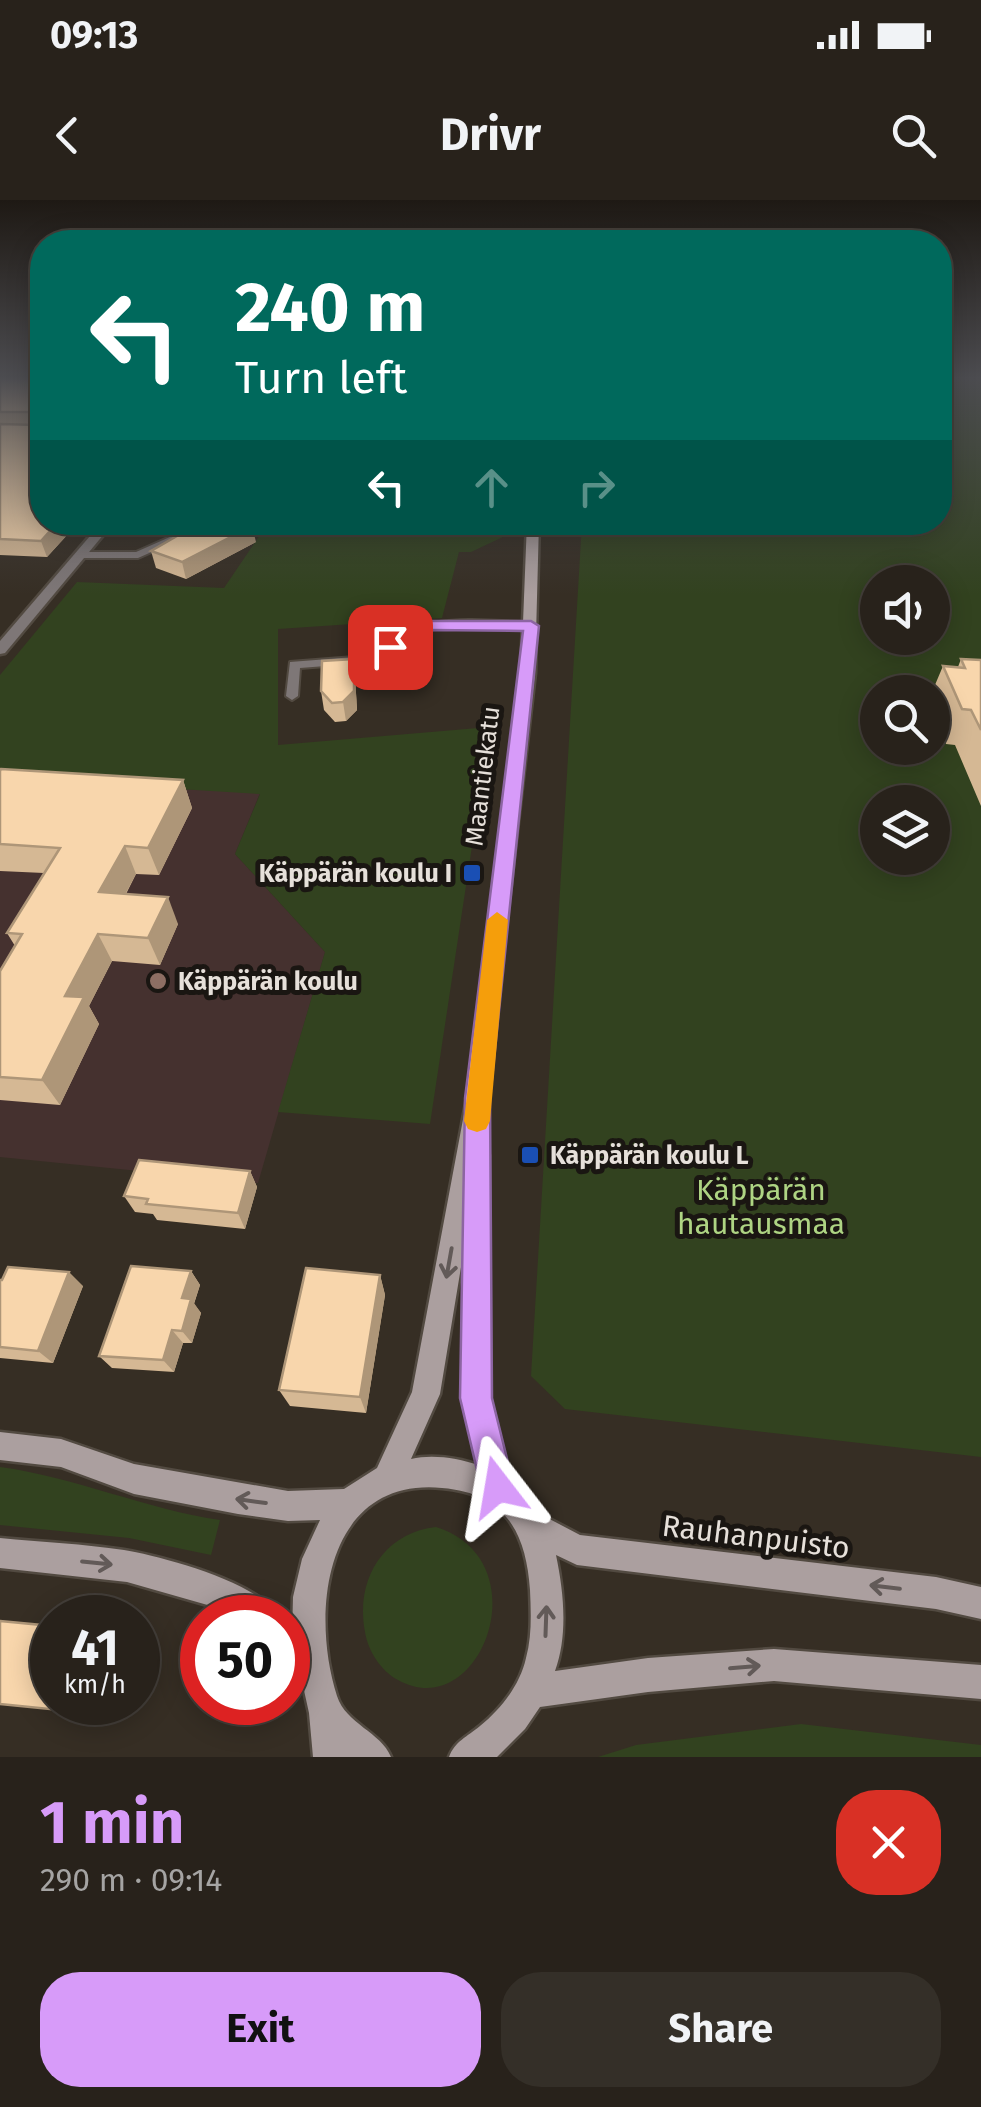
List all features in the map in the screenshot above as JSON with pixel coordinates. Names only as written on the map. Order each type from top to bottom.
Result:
[{"type":"main road","name":"Maantiekatu","points":[[388,1479],[426,1394],[478,1098],[531,626],[533,535]]},
{"type":"main road","name":"Maantiekatu","points":[[478,1098],[476,1398],[498,1487]]},
{"type":"main road","points":[[0,1446],[61,1454],[134,1479],[238,1499],[288,1506],[348,1504]]},
{"type":"main road","points":[[307,1595],[322,1542],[348,1504],[388,1479],[414,1471],[448,1471],[498,1487],[529,1524],[545,1575],[548,1630],[533,1691],[494,1741],[466,1757]]},
{"type":"main road","name":"Rauhanpuisto","points":[[529,1524],[576,1550],[981,1602]]},
{"type":"main road","points":[[0,1554],[127,1566],[222,1595]]},
{"type":"main road","points":[[533,1691],[648,1675],[774,1664],[981,1682]]},
{"type":"main road","points":[[310,1672],[326,1714],[330,1757]]},
{"type":"main road","points":[[326,1714],[374,1757]]},
{"type":"street","points":[[0,650],[98,535]]},
{"type":"lane","points":[[81,556],[138,555],[178,536]]},
{"type":"lane","points":[[292,696],[294,665],[384,658],[403,636],[430,626],[531,626]]},
{"type":"lane","points":[[384,658],[386,682]]},
{"type":"shaded area","name":"Käppärän koulu","points":[[0,779],[260,793],[235,854],[325,952],[258,1183],[0,1157]]},
{"type":"green space","name":"Käppärän hautausmaa","points":[[952,450],[981,450],[981,1457],[565,1409],[531,1376],[581,535],[952,535]]},
{"type":"green space","points":[[260,535],[507,535],[471,552],[459,552],[442,618],[278,629],[278,745],[490,727],[430,1124],[278,1112],[325,952],[235,854],[260,794],[0,778],[0,675],[77,582],[224,588]]},
{"type":"green space","points":[[0,1467],[220,1520],[211,1555],[129,1538],[0,1525]]},
{"type":"green space","points":[[436,1527],[468,1545],[486,1571],[492,1602],[488,1633],[474,1661],[454,1680],[428,1688],[398,1680],[381,1666],[367,1639],[363,1613],[369,1578],[388,1549],[417,1531]]},
{"type":"green space","points":[[801,1724],[981,1745],[981,1757],[598,1757],[636,1745]]},
{"type":"building","points":[[0,450],[30,450],[30,535],[46,535],[41,541],[0,539]]},
{"type":"building","points":[[179,535],[234,535],[182,562],[151,551]]},
{"type":"building","points":[[354,659],[354,691],[343,702],[332,703],[321,691],[322,661]]},
{"type":"building","points":[[961,659],[981,660],[981,730],[971,710],[962,709],[943,666],[965,668]]},
{"type":"building","points":[[1,769],[183,780],[148,848],[125,846],[99,892],[168,897],[148,938],[98,934],[65,996],[84,997],[42,1080],[0,1077],[0,971],[22,934],[7,933],[60,848],[0,844]]},
{"type":"building","points":[[139,1160],[250,1171],[238,1213],[146,1204],[148,1199],[124,1196]]},
{"type":"building","points":[[131,1266],[191,1271],[182,1298],[191,1299],[182,1331],[172,1330],[163,1360],[99,1356]]},
{"type":"building","points":[[8,1267],[69,1272],[38,1351],[0,1347],[0,1280]]},
{"type":"building","points":[[306,1268],[380,1275],[360,1397],[279,1390]]},
{"type":"building","points":[[0,1621],[30,1624],[30,1707],[0,1704]]},
{"type":"slow traffic","points":[[477,1121],[497,920]]},
{"type":"place","name":"Käppärän koulu I","points":[[472,873]]},
{"type":"place","name":"Käppärän koulu","points":[[158,981]]},
{"type":"place","name":"Käppärän koulu L","points":[[530,1155]]},
{"type":"route","points":[[390,647],[415,629],[443,624],[531,626],[478,1098],[476,1398],[498,1487]]}]
